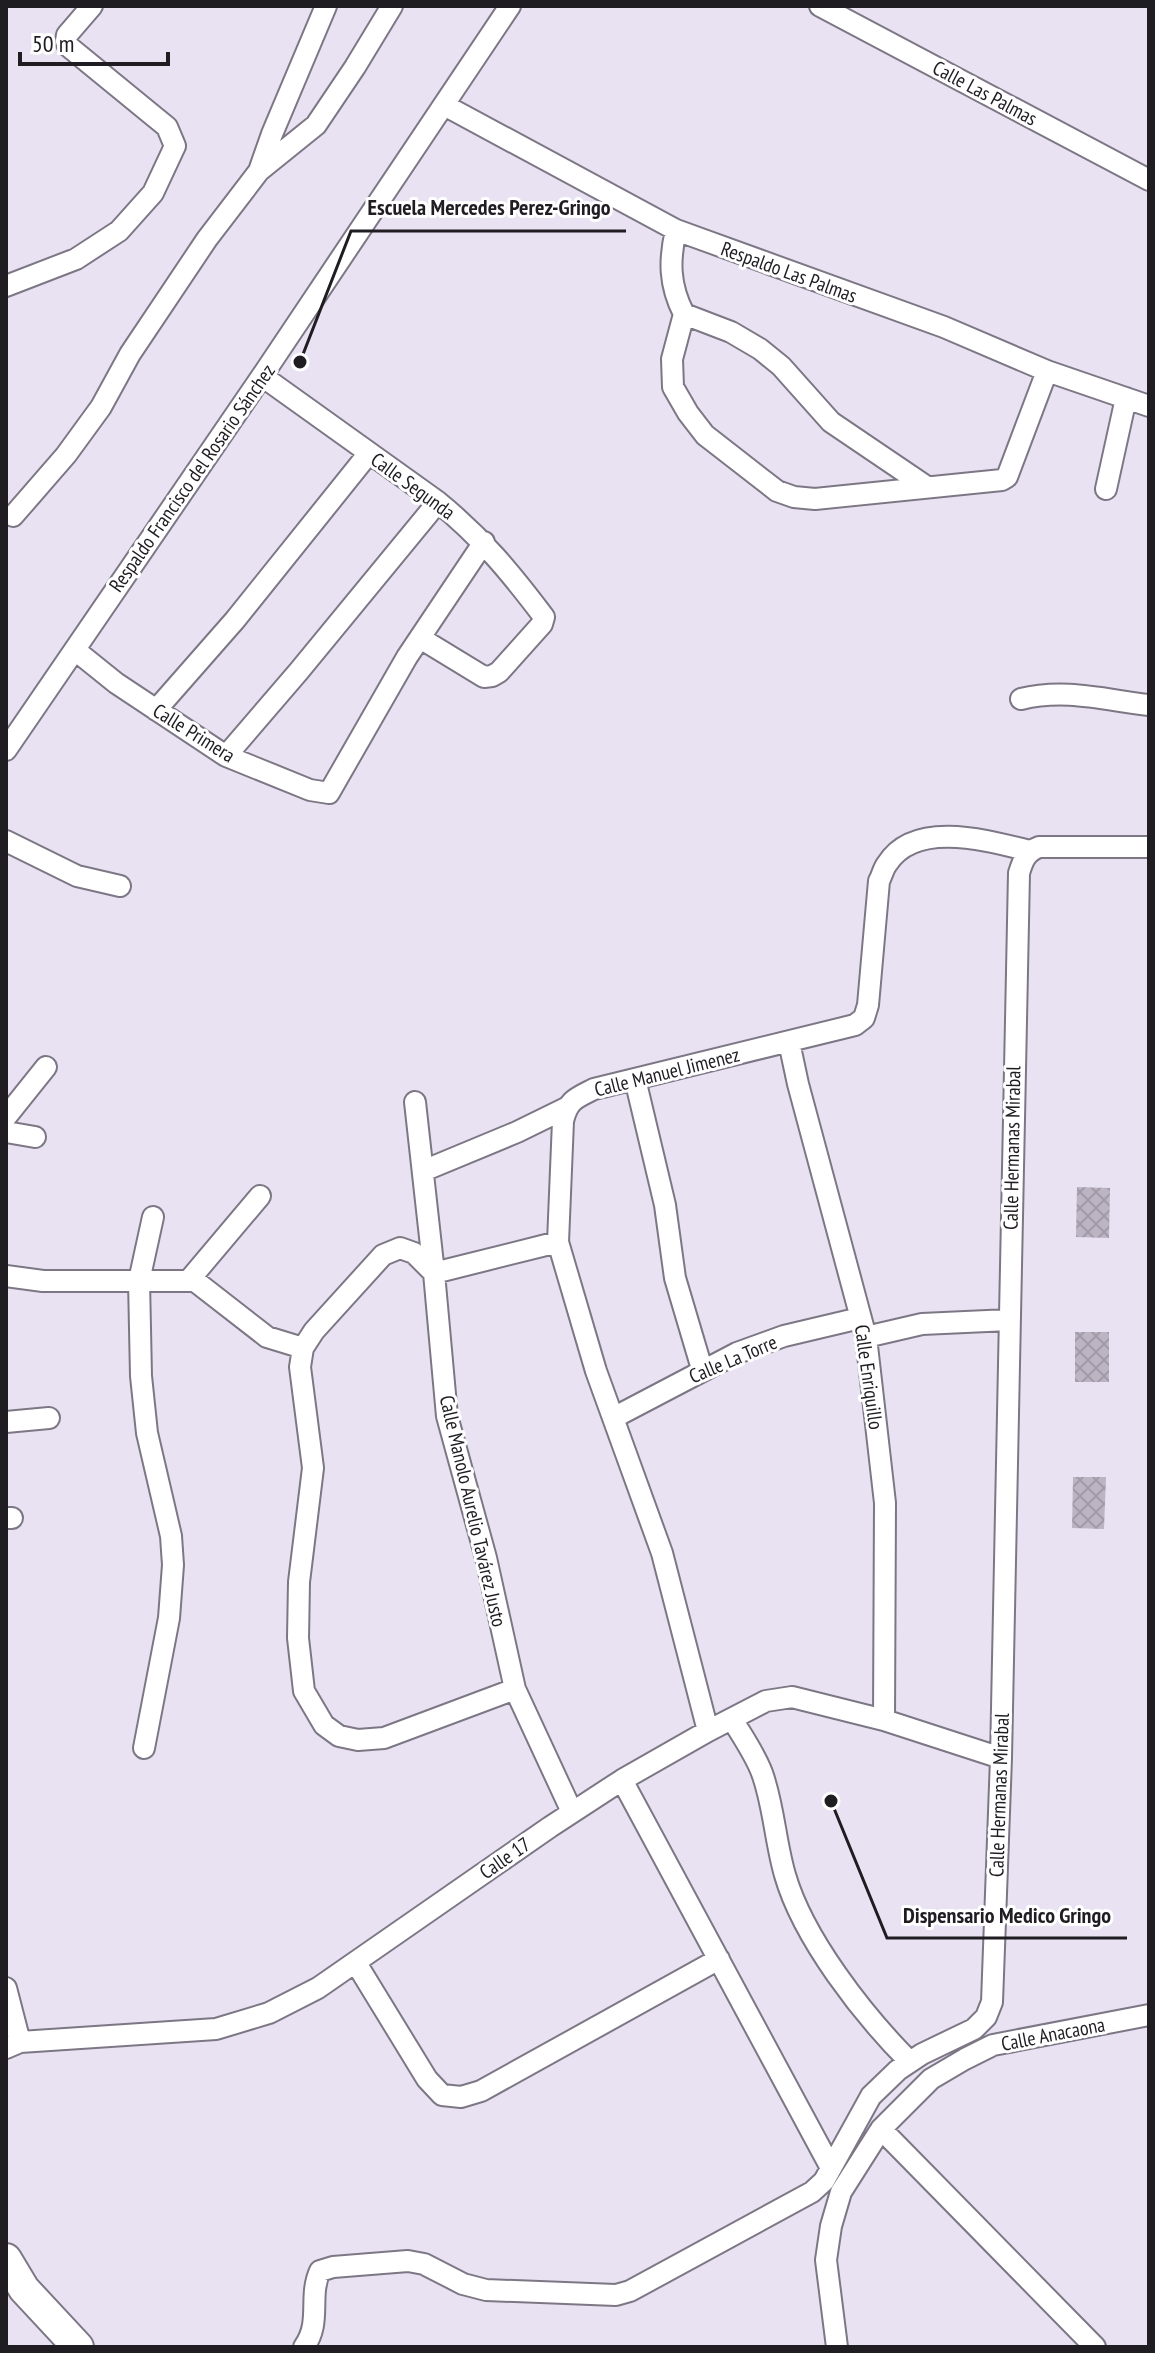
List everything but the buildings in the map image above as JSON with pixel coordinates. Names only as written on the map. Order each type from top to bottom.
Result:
[{"type":"main road","points":[[6,2259],[15,2295],[78,2347]]},
{"type":"street","points":[[259,171],[326,6]]},
{"type":"street","points":[[13,516],[66,455],[101,407],[130,354],[207,239],[259,171],[316,125],[392,6]]},
{"type":"street","name":"Respaldo Francisco del Rosario Sánchez","points":[[6,750],[510,6]]},
{"type":"street","name":"Calle Las Palmas","points":[[820,6],[1149,180]]},
{"type":"street","points":[[6,286],[76,259],[119,231],[153,193],[175,146],[167,127],[68,46],[67,35],[85,9]]},
{"type":"street","name":"Respaldo Las Palmas","points":[[444,105],[676,230],[944,327],[1047,371],[1149,406]]},
{"type":"street","points":[[676,230],[670,257],[677,301],[684,314],[731,332],[760,349],[781,366],[831,422],[927,487]]},
{"type":"street","points":[[684,314],[672,359],[673,387],[688,413],[705,435],[765,484],[785,494],[815,499],[1002,480],[1007,477],[1047,371]]},
{"type":"street","name":"Calle Segunda","points":[[262,376],[438,502],[484,542],[544,617],[542,624],[492,676],[484,677],[476,673],[420,638]]},
{"type":"street","points":[[1106,489],[1126,398]]},
{"type":"street","points":[[156,710],[235,620],[369,453]]},
{"type":"street","points":[[226,756],[438,502]]},
{"type":"street","points":[[420,638],[484,542]]},
{"type":"street","name":"Calle Primera","points":[[75,650],[156,710],[226,756],[310,790],[326,793],[332,790],[420,638]]},
{"type":"street","points":[[1021,699],[1042,693],[1093,695],[1149,705]]},
{"type":"street","name":"Calle Manuel Jimenez","points":[[423,1171],[517,1132],[566,1108],[575,1098],[594,1089],[855,1025],[864,1018],[868,1005],[879,881],[887,862],[907,845],[941,836],[989,841],[1027,855]]},
{"type":"street","points":[[6,841],[77,876],[120,886]]},
{"type":"street","points":[[1027,855],[1039,847],[1149,847]]},
{"type":"street","name":"Calle Hermanas Mirabal","points":[[304,2347],[311,2337],[315,2314],[313,2286],[320,2271],[333,2267],[408,2261],[424,2264],[463,2284],[486,2290],[616,2295],[630,2291],[812,2192],[824,2181],[871,2096],[898,2070],[974,2029],[986,2017],[992,2002],[1001,1758],[1019,873],[1027,855]]},
{"type":"street","name":"Calle Enriquillo","points":[[789,1042],[863,1327],[885,1503],[884,1720]]},
{"type":"street","points":[[6,1117],[46,1067]]},
{"type":"street","points":[[635,1079],[665,1205],[675,1278],[702,1369]]},
{"type":"street","name":"Calle Manolo Aurelio Tavárez Justo","points":[[415,1102],[447,1416],[486,1558],[515,1689],[572,1812]]},
{"type":"street","points":[[566,1108],[558,1242],[596,1371],[662,1553],[708,1731]]},
{"type":"street","points":[[6,1132],[35,1137]]},
{"type":"street","points":[[190,1279],[260,1196]]},
{"type":"street","points":[[144,1748],[169,1618],[173,1565],[171,1536],[146,1419],[140,1362],[139,1281],[153,1217]]},
{"type":"street","points":[[515,1689],[384,1738],[358,1740],[339,1736],[324,1725],[304,1691],[298,1638],[299,1582],[313,1468],[300,1367],[303,1348],[314,1331],[383,1255],[400,1248],[414,1253],[434,1273],[558,1242]]},
{"type":"street","points":[[6,1276],[43,1281],[190,1279],[200,1283],[269,1339],[303,1348]]},
{"type":"street","name":"Calle La Torre","points":[[613,1418],[702,1369],[784,1336],[863,1327],[1009,1320]]},
{"type":"street","points":[[6,1422],[49,1418]]},
{"type":"street","name":"Calle 17","points":[[13,2045],[216,2029],[269,2013],[318,1988],[356,1963],[622,1780],[766,1701],[792,1697],[884,1720],[1001,1758]]},
{"type":"street","points":[[732,1719],[761,1771],[775,1818],[785,1875],[809,1929],[851,1995],[883,2035],[910,2062]]},
{"type":"street","points":[[622,1780],[831,2168]]},
{"type":"street","points":[[356,1963],[427,2079],[442,2095],[461,2097],[481,2091],[719,1959]]},
{"type":"street","points":[[6,1988],[13,2045]]},
{"type":"street","name":"Calle Anacaona","points":[[837,2347],[826,2260],[831,2226],[841,2192],[881,2129],[931,2079],[993,2045],[1149,2015]]},
{"type":"street","points":[[881,2129],[1095,2347]]},
{"type":"place","name":"Escuela Mercedes Perez-Gringo","points":[[300,362]]},
{"type":"place","name":"Dispensario Medico Gringo","points":[[831,1801]]}]
